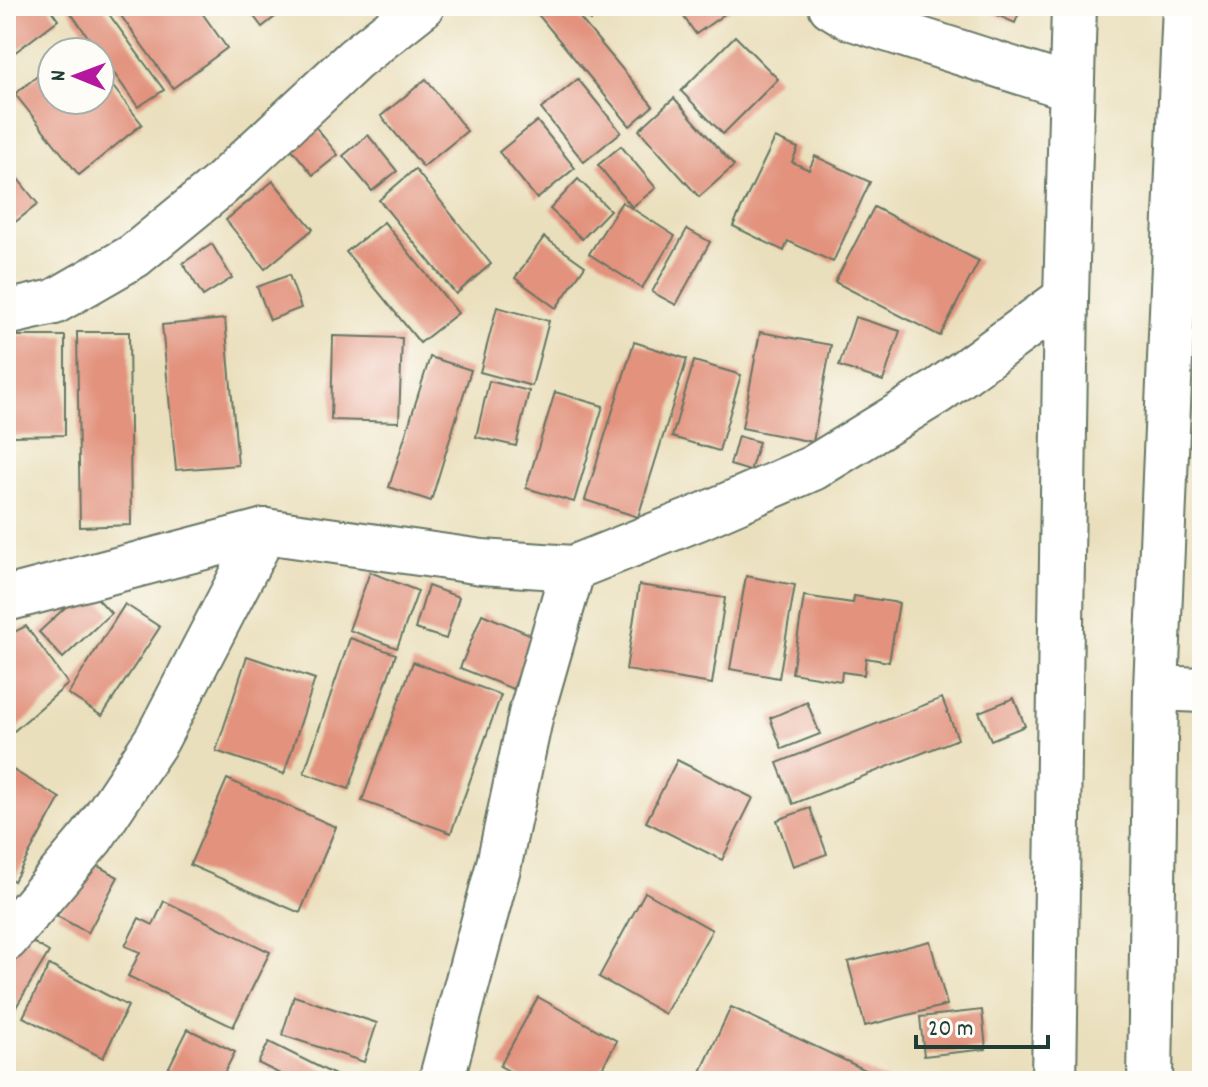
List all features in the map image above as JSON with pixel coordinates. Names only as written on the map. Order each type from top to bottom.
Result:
[{"type":"street","points":[[6,313],[54,302],[134,256],[218,187],[355,59],[422,6]]},
{"type":"street","points":[[831,6],[849,17],[1071,88]]},
{"type":"street","points":[[1054,1081],[1066,298],[1074,6]]},
{"type":"street","points":[[1150,1081],[1156,688],[1185,6]]},
{"type":"street","points":[[6,599],[265,531],[482,562],[573,568],[813,468],[937,392],[1066,298]]},
{"type":"street","points":[[6,939],[92,837],[157,739],[265,531]]},
{"type":"street","points":[[441,1081],[499,864],[531,714],[573,568]]},
{"type":"street","points":[[1156,688],[1202,690]]},
{"type":"building","points":[[6,6],[48,6],[58,20],[6,59]]},
{"type":"building","points":[[66,6],[103,6],[164,90],[138,107],[116,76],[116,36],[87,36]]},
{"type":"building","points":[[114,6],[197,6],[227,48],[173,88]]},
{"type":"building","points":[[246,6],[289,6],[262,27]]},
{"type":"building","points":[[531,6],[570,6],[653,106],[630,126]]},
{"type":"building","points":[[579,6],[609,6],[590,21]]},
{"type":"building","points":[[676,6],[736,6],[696,34]]},
{"type":"building","points":[[977,6],[1022,6],[1015,23]]},
{"type":"building","points":[[735,36],[778,79],[723,134],[681,91]]},
{"type":"building","points":[[36,77],[36,116],[116,116],[116,91],[142,124],[79,175],[15,94]]},
{"type":"building","points":[[426,79],[467,131],[423,167],[381,116]]},
{"type":"building","points":[[578,79],[621,132],[584,162],[541,109]]},
{"type":"building","points":[[674,98],[734,166],[699,197],[639,130]]},
{"type":"building","points":[[310,120],[338,155],[313,175],[285,141]]},
{"type":"building","points":[[537,121],[575,168],[537,199],[499,152]]},
{"type":"building","points":[[368,135],[397,171],[372,191],[343,156]]},
{"type":"building","points":[[775,138],[798,148],[792,162],[809,170],[815,156],[870,182],[833,262],[788,241],[784,251],[733,226]]},
{"type":"building","points":[[621,146],[656,188],[632,207],[598,165]]},
{"type":"building","points":[[6,164],[38,204],[9,227],[6,224]]},
{"type":"building","points":[[415,169],[491,264],[456,294],[379,200]]},
{"type":"building","points":[[578,179],[610,210],[582,239],[550,209]]},
{"type":"building","points":[[273,181],[313,229],[265,269],[226,220]]},
{"type":"building","points":[[622,202],[675,236],[642,288],[589,254]]},
{"type":"building","points":[[874,207],[979,261],[940,336],[835,282]]},
{"type":"building","points":[[384,222],[458,313],[420,343],[346,252]]},
{"type":"building","points":[[687,229],[710,242],[676,305],[652,292]]},
{"type":"building","points":[[544,237],[585,266],[556,308],[515,278]]},
{"type":"building","points":[[212,244],[232,278],[203,296],[183,263]]},
{"type":"building","points":[[289,275],[301,308],[270,320],[257,287]]},
{"type":"building","points":[[497,307],[549,321],[532,386],[480,372]]},
{"type":"building","points":[[855,317],[900,331],[883,381],[839,366]]},
{"type":"building","points":[[225,319],[238,465],[176,470],[162,325]]},
{"type":"building","points":[[77,332],[129,332],[131,525],[80,527]]},
{"type":"building","points":[[760,332],[831,345],[813,442],[742,428]]},
{"type":"building","points":[[10,336],[65,336],[65,435],[11,436]]},
{"type":"building","points":[[333,336],[402,338],[399,422],[331,420]]},
{"type":"building","points":[[634,342],[687,359],[638,517],[585,500]]},
{"type":"building","points":[[430,357],[471,370],[431,501],[389,487]]},
{"type":"building","points":[[694,361],[741,375],[719,451],[672,437]]},
{"type":"building","points":[[489,381],[529,391],[516,446],[476,437]]},
{"type":"building","points":[[555,392],[603,406],[574,502],[526,488]]},
{"type":"building","points":[[738,436],[759,442],[750,471],[730,465]]},
{"type":"building","points":[[370,572],[418,591],[397,648],[349,630]]},
{"type":"building","points":[[746,576],[795,585],[779,678],[730,669]]},
{"type":"building","points":[[639,585],[725,598],[712,684],[626,670]]},
{"type":"building","points":[[428,586],[459,597],[446,639],[415,629]]},
{"type":"building","points":[[87,587],[111,613],[63,658],[39,632]]},
{"type":"building","points":[[804,596],[853,603],[854,596],[899,603],[889,662],[866,658],[864,675],[842,672],[841,681],[792,673]]},
{"type":"building","points":[[125,604],[160,627],[102,716],[68,694]]},
{"type":"building","points":[[482,614],[534,636],[513,689],[460,668]]},
{"type":"building","points":[[26,626],[68,684],[6,738],[6,636]]},
{"type":"building","points":[[350,638],[396,654],[349,789],[304,773]]},
{"type":"building","points":[[247,656],[315,679],[284,774],[216,751]]},
{"type":"building","points":[[413,662],[501,695],[451,833],[362,801]]},
{"type":"building","points":[[942,698],[958,739],[793,804],[777,763]]},
{"type":"building","points":[[1014,698],[1025,726],[991,740],[979,712]]},
{"type":"building","points":[[807,702],[820,734],[782,749],[770,718]]},
{"type":"building","points":[[677,760],[753,798],[722,860],[646,822]]},
{"type":"building","points":[[13,770],[60,798],[14,881],[6,876],[6,783]]},
{"type":"building","points":[[227,779],[336,827],[300,913],[190,865]]},
{"type":"building","points":[[810,808],[827,854],[793,866],[777,820]]},
{"type":"building","points":[[87,860],[118,877],[88,933],[57,916]]},
{"type":"building","points":[[645,892],[712,930],[665,1014],[599,977]]},
{"type":"building","points":[[164,901],[270,952],[233,1027],[128,976],[140,952],[125,946],[139,918],[153,925]]},
{"type":"building","points":[[18,933],[49,952],[6,1024],[6,954]]},
{"type":"building","points":[[930,941],[947,1005],[865,1026],[848,962]]},
{"type":"building","points":[[49,965],[128,1006],[103,1058],[23,1017]]},
{"type":"building","points":[[294,996],[377,1023],[364,1062],[282,1035]]},
{"type":"building","points":[[538,997],[617,1041],[595,1081],[527,1081],[500,1066]]},
{"type":"building","points":[[731,1007],[889,1081],[710,1081],[699,1076]]},
{"type":"building","points":[[982,1010],[986,1049],[924,1056],[920,1017]]},
{"type":"building","points":[[188,1029],[235,1052],[220,1081],[162,1081]]},
{"type":"building","points":[[269,1042],[341,1078],[339,1081],[294,1081],[258,1063]]}]
